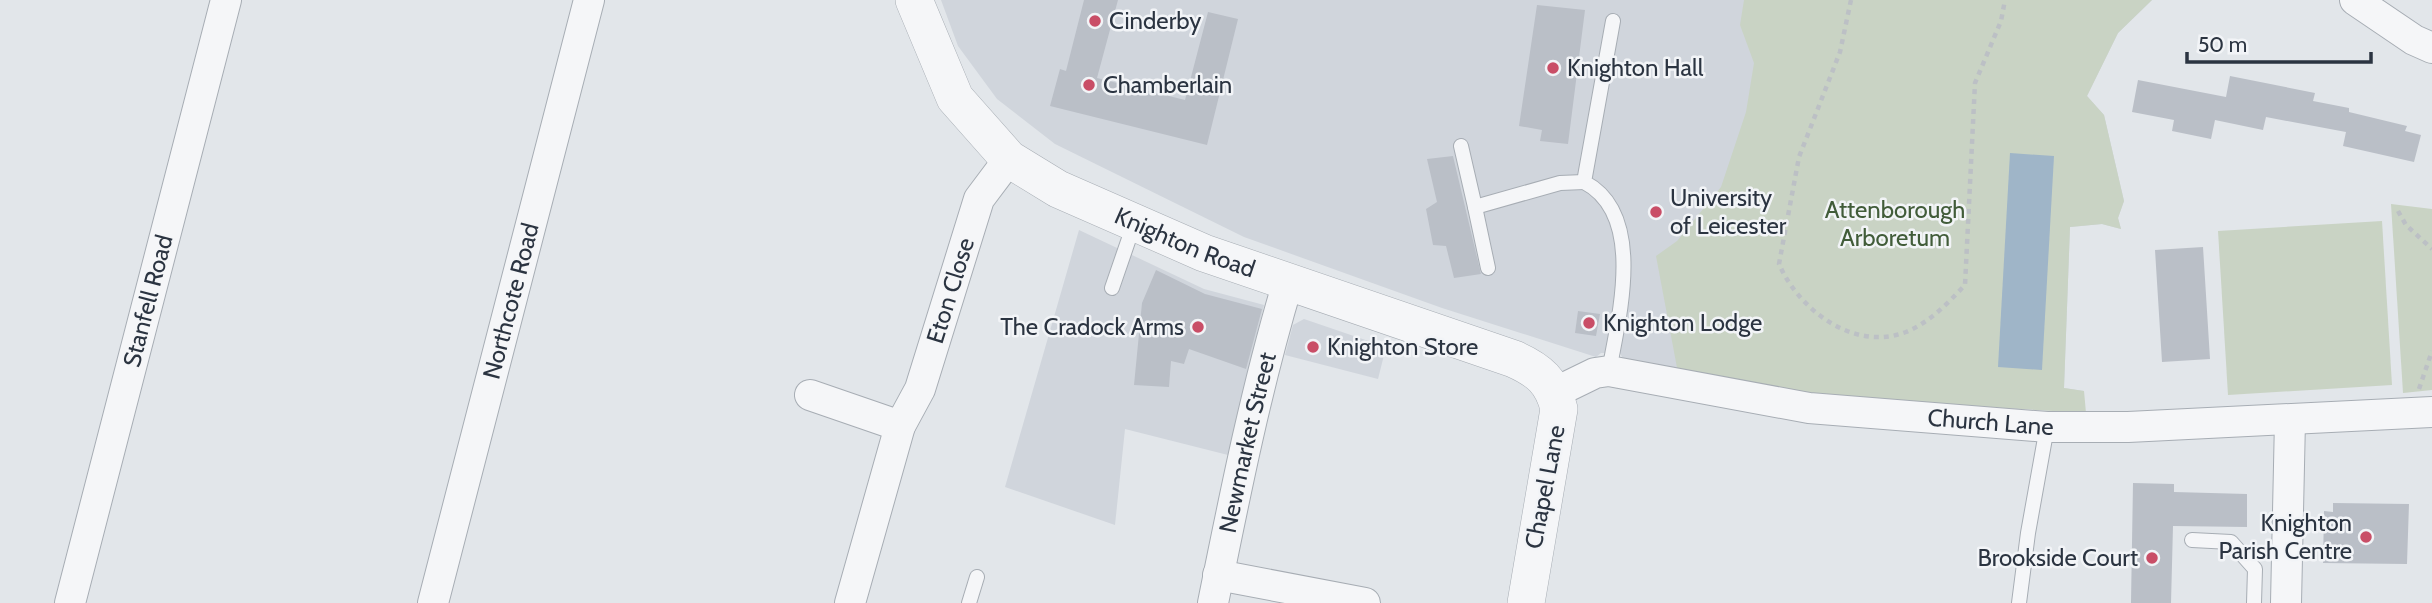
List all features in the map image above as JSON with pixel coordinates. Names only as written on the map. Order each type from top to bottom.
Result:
[{"type":"street","name":"Stanfell Road","points":[[70,603],[226,0]]},
{"type":"street","name":"Northcote Road","points":[[433,603],[589,0]]},
{"type":"street","name":"Knighton Road","points":[[914,0],[956,98],[1009,159],[1058,189],[1133,224],[1288,282],[1514,359],[1550,384]]},
{"type":"street","points":[[2355,0],[2414,40],[2432,48]]},
{"type":"street","name":"Eton Close","points":[[850,603],[900,426],[920,389],[979,199],[1009,159]]},
{"type":"street","name":"Newmarket Street","points":[[1215,589],[1247,432],[1288,282]]},
{"type":"street","name":"Church Lane","points":[[1550,384],[1595,373],[1616,372],[1809,408],[2047,427],[2424,413]]},
{"type":"street","name":"Chapel Lane","points":[[1526,603],[1539,516],[1557,432],[1559,409],[1550,384]]},
{"type":"street","points":[[810,395],[900,426]]},
{"type":"street","points":[[2286,603],[2290,420]]},
{"type":"street","points":[[1215,589],[1365,603]]},
{"type":"lane","points":[[1584,182],[1613,21]]},
{"type":"lane","points":[[1461,146],[1488,268]]},
{"type":"lane","points":[[1475,207],[1549,186],[1584,182],[1597,189],[1619,224],[1623,254],[1616,372]]},
{"type":"lane","points":[[1112,288],[1133,224]]},
{"type":"lane","points":[[2019,603],[2047,427]]},
{"type":"lane","points":[[2192,540],[2231,542],[2255,569],[2255,603]]},
{"type":"lane","points":[[969,603],[977,577]]},
{"type":"path","points":[[1851,0],[1840,52],[1799,157],[1779,264],[1796,292],[1825,321],[1850,333],[1882,337],[1905,332],[1939,313],[1965,285],[1975,83],[2001,21],[2005,0]]},
{"type":"path","points":[[2398,211],[2406,225],[2432,249]]},
{"type":"path","points":[[2424,413],[2421,377],[2432,351]]},
{"type":"shaded area","name":"University of Leicester","points":[[941,0],[2152,0],[2118,33],[2087,96],[2104,115],[2124,201],[2118,218],[2121,229],[2102,224],[2070,227],[2064,388],[2084,391],[2018,409],[1806,396],[1625,363],[1620,353],[1601,353],[1596,357],[1442,308],[1244,237],[1055,144],[997,99],[958,46]]},
{"type":"shaded area","points":[[1079,230],[1204,289],[1264,305],[1228,455],[1125,429],[1115,525],[1005,487]]},
{"type":"shaded area","points":[[1304,319],[1386,347],[1378,379],[1285,355],[1293,325]]},
{"type":"green space","name":"Attenborough Arboretum","points":[[1744,0],[2152,0],[2118,33],[2087,96],[2104,115],[2124,201],[2118,218],[2121,229],[2102,224],[2070,227],[2064,388],[2084,391],[2086,413],[1806,396],[1678,373],[1656,256],[1677,241],[1721,187],[1746,112],[1754,63],[1740,25]]},
{"type":"green space","points":[[2391,204],[2432,209],[2432,390],[2403,393]]},
{"type":"green space","points":[[2382,221],[2392,385],[2228,395],[2218,231]]},
{"type":"water","points":[[2010,153],[2054,156],[2042,370],[1998,367]]},
{"type":"building","name":"Chamberlain","points":[[1084,0],[1118,0],[1097,78],[1185,100],[1208,12],[1238,19],[1207,145],[1050,106],[1060,69],[1066,71]]},
{"type":"building","name":"Knighton Hall","points":[[1537,5],[1585,10],[1568,144],[1540,141],[1542,130],[1519,126]]},
{"type":"building","points":[[2230,76],[2315,93],[2313,101],[2349,108],[2349,112],[2407,126],[2405,131],[2421,135],[2414,162],[2343,146],[2346,132],[2266,117],[2263,130],[2215,120],[2211,139],[2172,131],[2174,120],[2132,112],[2138,80],[2226,97]]},
{"type":"building","points":[[1453,156],[1481,274],[1454,278],[1446,246],[1433,245],[1426,209],[1437,202],[1427,159]]},
{"type":"building","points":[[2203,247],[2210,359],[2162,362],[2155,250]]},
{"type":"building","points":[[1156,270],[1205,294],[1262,309],[1246,369],[1189,349],[1184,364],[1171,361],[1169,387],[1134,385],[1142,303]]},
{"type":"building","points":[[1578,311],[1600,314],[1596,336],[1575,333]]},
{"type":"building","name":"Brookside Court","points":[[2133,483],[2174,484],[2174,492],[2247,494],[2247,527],[2173,526],[2171,603],[2131,603]]},
{"type":"building","name":"Knighton Parish Centre","points":[[2333,503],[2409,504],[2407,564],[2323,563],[2324,511],[2333,512]]},
{"type":"place","name":"Cinderby","points":[[1095,21]]},
{"type":"place","name":"Knighton Hall","points":[[1553,68]]},
{"type":"place","name":"Chamberlain","points":[[1089,85]]},
{"type":"place","name":"University of Leicester","points":[[1656,212]]},
{"type":"place","name":"Knighton Lodge","points":[[1589,323]]},
{"type":"place","name":"The Cradock Arms","points":[[1198,327]]},
{"type":"place","name":"Knighton Store","points":[[1313,347]]},
{"type":"place","name":"Knighton Parish Centre","points":[[2366,537]]},
{"type":"place","name":"Brookside Court","points":[[2152,558]]}]
